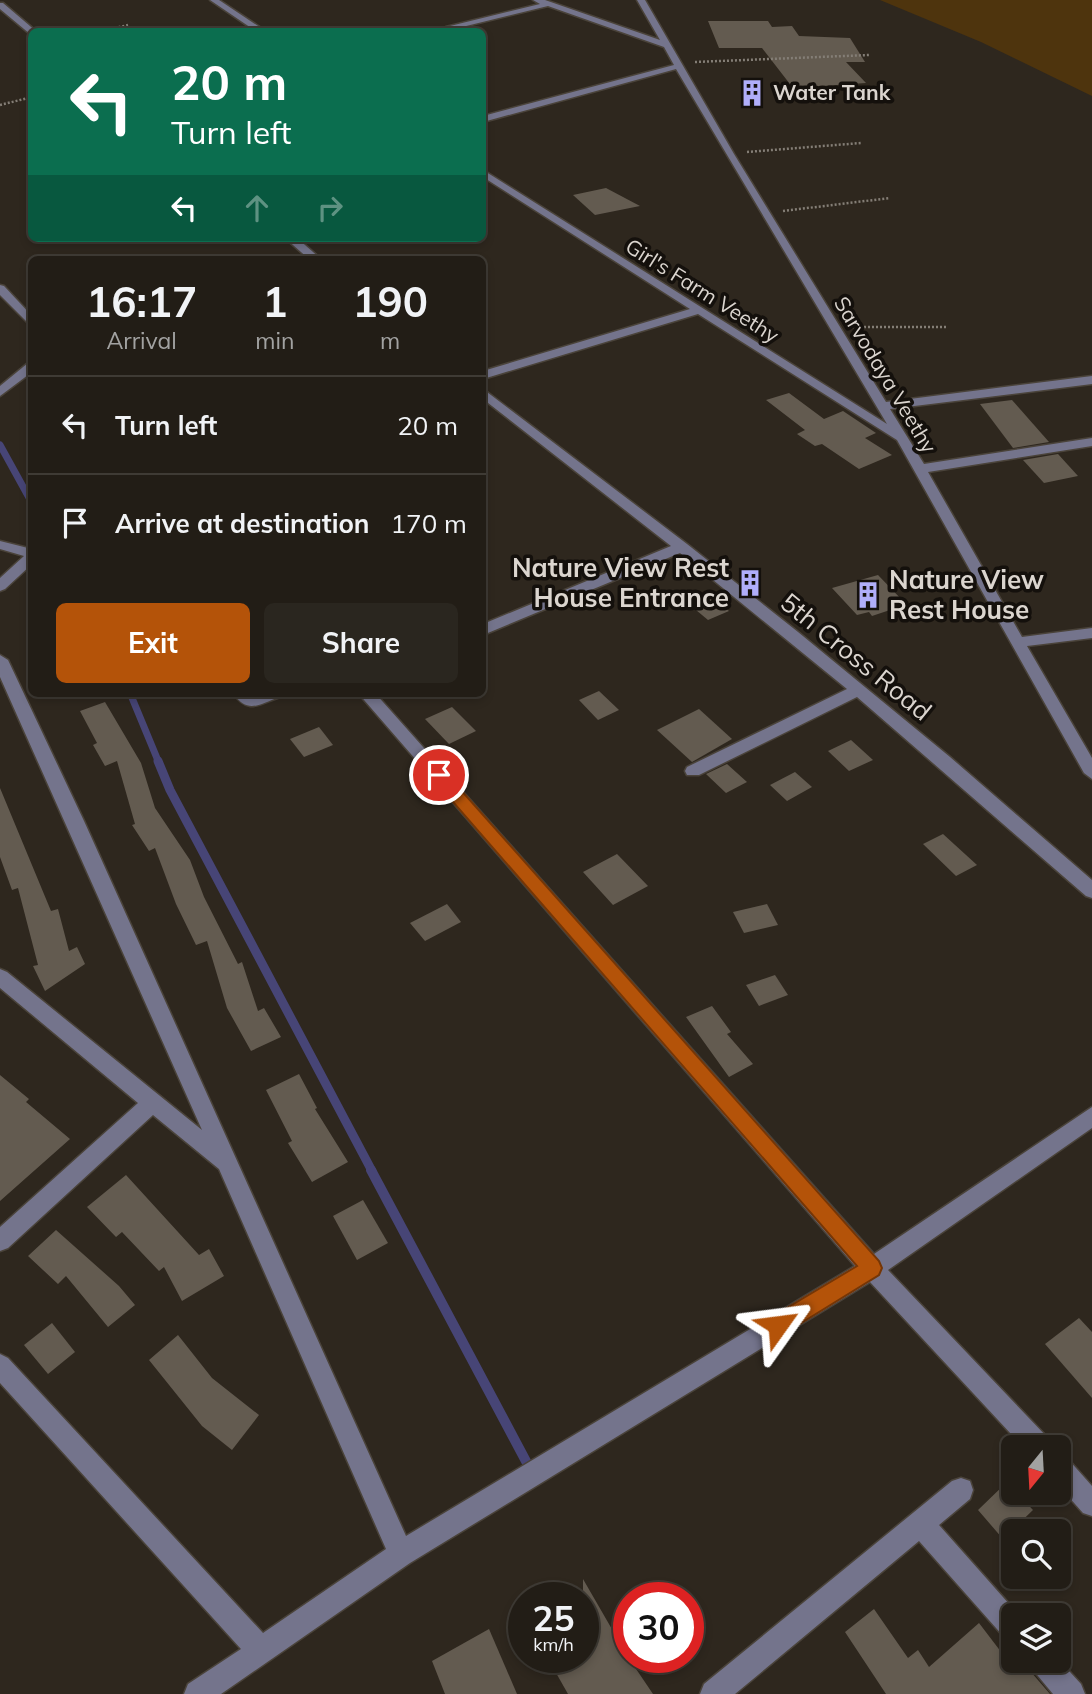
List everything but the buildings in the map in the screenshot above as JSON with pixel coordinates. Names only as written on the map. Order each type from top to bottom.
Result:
[{"type":"street","points":[[214,0],[257,28]]},
{"type":"street","points":[[537,0],[666,45]]},
{"type":"street","name":"Sarvodaya Veethy","points":[[641,0],[764,213],[902,439],[1092,773]]},
{"type":"street","points":[[452,28],[450,27],[548,4]]},
{"type":"street","points":[[0,5],[28,28]]},
{"type":"street","points":[[486,118],[677,64]]},
{"type":"street","name":"Girl's Farm Veethy","points":[[486,175],[696,311],[902,439]]},
{"type":"street","points":[[295,242],[312,256]]},
{"type":"street","points":[[0,288],[28,320]]},
{"type":"street","points":[[486,374],[696,311]]},
{"type":"street","points":[[0,392],[28,369]]},
{"type":"street","points":[[881,406],[1092,380]]},
{"type":"street","name":"5th Cross Road","points":[[486,395],[682,547],[991,798],[1092,891]]},
{"type":"street","points":[[919,469],[1092,442]]},
{"type":"street","points":[[0,545],[28,554]]},
{"type":"street","points":[[486,629],[682,547]]},
{"type":"street","points":[[0,586],[28,559]]},
{"type":"street","points":[[1018,642],[1092,634]]},
{"type":"street","points":[[0,660],[401,1554]]},
{"type":"street","points":[[693,771],[858,690]]},
{"type":"street","points":[[245,697],[249,702],[263,697]]},
{"type":"street","points":[[370,697],[872,1268],[1028,1435]]},
{"type":"street","points":[[0,977],[227,1163]]},
{"type":"street","points":[[0,1241],[153,1102]]},
{"type":"street","points":[[198,1694],[401,1554],[872,1268],[1092,1116]]},
{"type":"street","points":[[0,1366],[260,1650]]},
{"type":"street","points":[[1071,1481],[1092,1504]]},
{"type":"street","points":[[714,1694],[961,1490]]},
{"type":"street","points":[[921,1524],[1001,1614]]},
{"type":"street","points":[[1053,1673],[1071,1694]]},
{"type":"path","points":[[116,28],[128,25]]},
{"type":"path","points":[[677,64],[785,56],[869,55]]},
{"type":"path","points":[[0,104],[28,98]]},
{"type":"path","points":[[729,154],[862,143]]},
{"type":"path","points":[[764,213],[890,198]]},
{"type":"path","points":[[834,327],[946,327]]},
{"type":"shaded area","points":[[880,0],[1092,0],[1092,96],[981,42]]},
{"type":"waterway","points":[[0,445],[28,496]]},
{"type":"waterway","points":[[132,697],[159,763]]},
{"type":"waterway","points":[[158,761],[170,790],[372,1171]]},
{"type":"waterway","points":[[371,1170],[528,1465]]},
{"type":"place","name":"Water Tank","points":[[752,93]]},
{"type":"place","name":"Nature View Rest House Entrance","points":[[750,583]]},
{"type":"place","name":"Nature View Rest House","points":[[868,595]]},
{"type":"route","points":[[439,775],[872,1268],[778,1325]]}]
